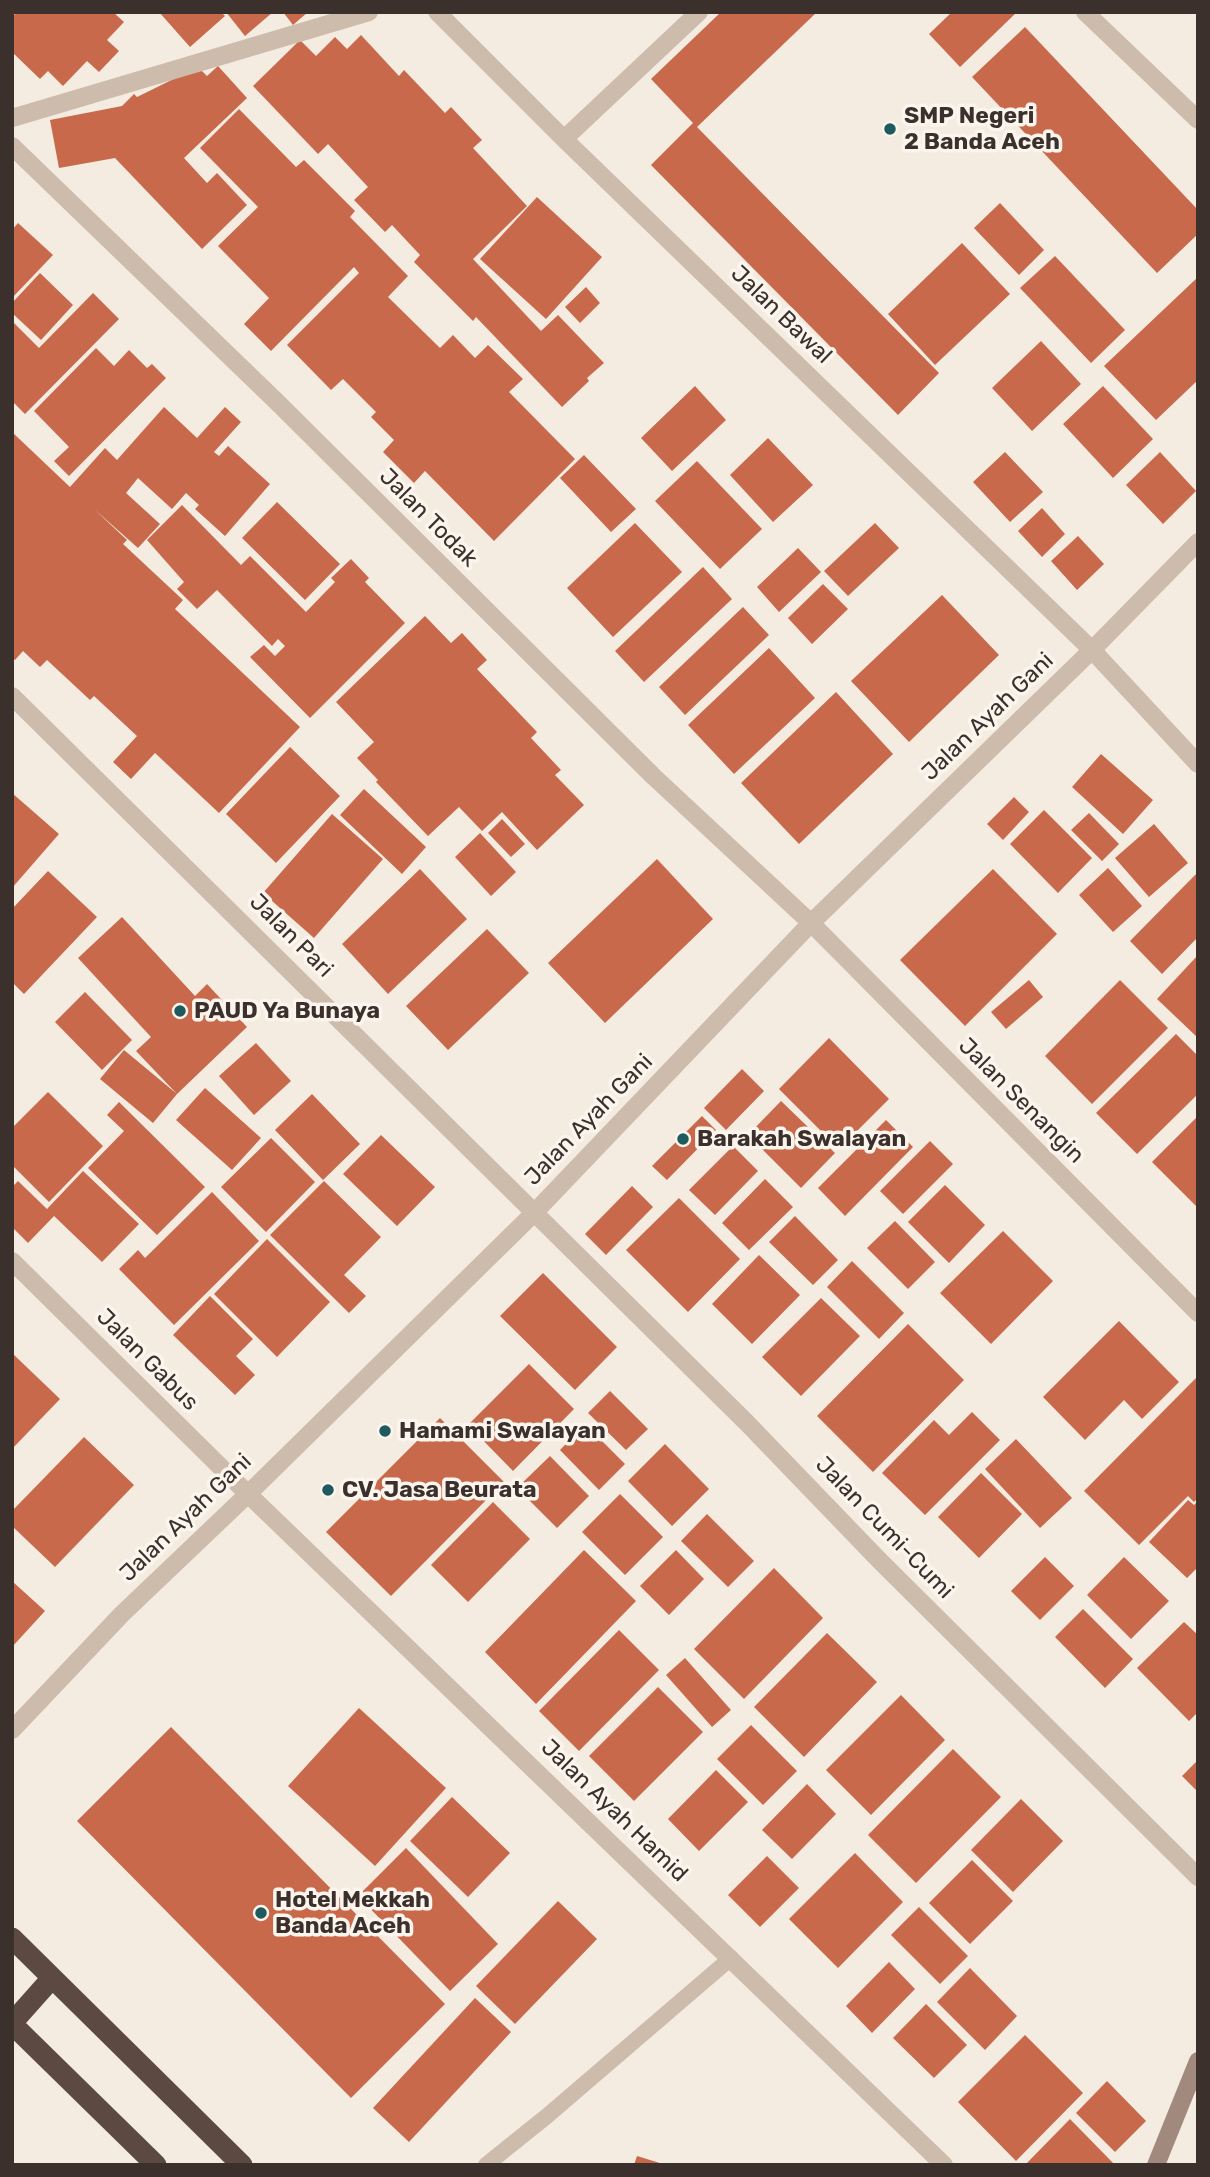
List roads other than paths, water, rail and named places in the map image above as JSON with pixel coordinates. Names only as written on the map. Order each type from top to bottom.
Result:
[{"type":"highway","points":[[12,1938],[242,2165]]},
{"type":"highway","points":[[52,1978],[12,2024],[156,2165]]},
{"type":"street","points":[[12,118],[369,12]]},
{"type":"street","name":"Jalan Bawal","points":[[437,12],[1093,650],[1198,764]]},
{"type":"street","points":[[565,139],[699,12]]},
{"type":"street","points":[[1085,12],[1198,120]]},
{"type":"street","name":"Jalan Todak","points":[[12,146],[278,403],[653,776],[811,923]]},
{"type":"street","name":"Jalan Ayah Gani","points":[[12,1730],[122,1614],[534,1213],[811,923],[1093,650],[1198,542]]},
{"type":"street","name":"Jalan Pari","points":[[12,695],[534,1213]]},
{"type":"street","name":"Jalan Senangin","points":[[811,923],[1198,1313]]},
{"type":"street","name":"Jalan Cumi-Cumi","points":[[534,1213],[747,1423],[1198,1878]]},
{"type":"street","name":"Jalan Gabus","points":[[12,1261],[248,1494]]},
{"type":"street","name":"Jalan Ayah Hamid","points":[[248,1494],[944,2165]]},
{"type":"street","points":[[1156,2165],[1198,2061]]},
{"type":"lane","points":[[486,2165],[731,1958]]},
{"type":"place","name":"SMP Negeri 2 Banda Aceh","points":[[890,129]]},
{"type":"place","name":"PAUD Ya Bunaya","points":[[180,1011]]},
{"type":"place","name":"Barakah Swalayan","points":[[683,1139]]},
{"type":"place","name":"Hamami Swalayan","points":[[385,1431]]},
{"type":"place","name":"CV. Jasa Beurata","points":[[328,1490]]},
{"type":"place","name":"Hotel Mekkah Banda Aceh","points":[[261,1913]]}]
